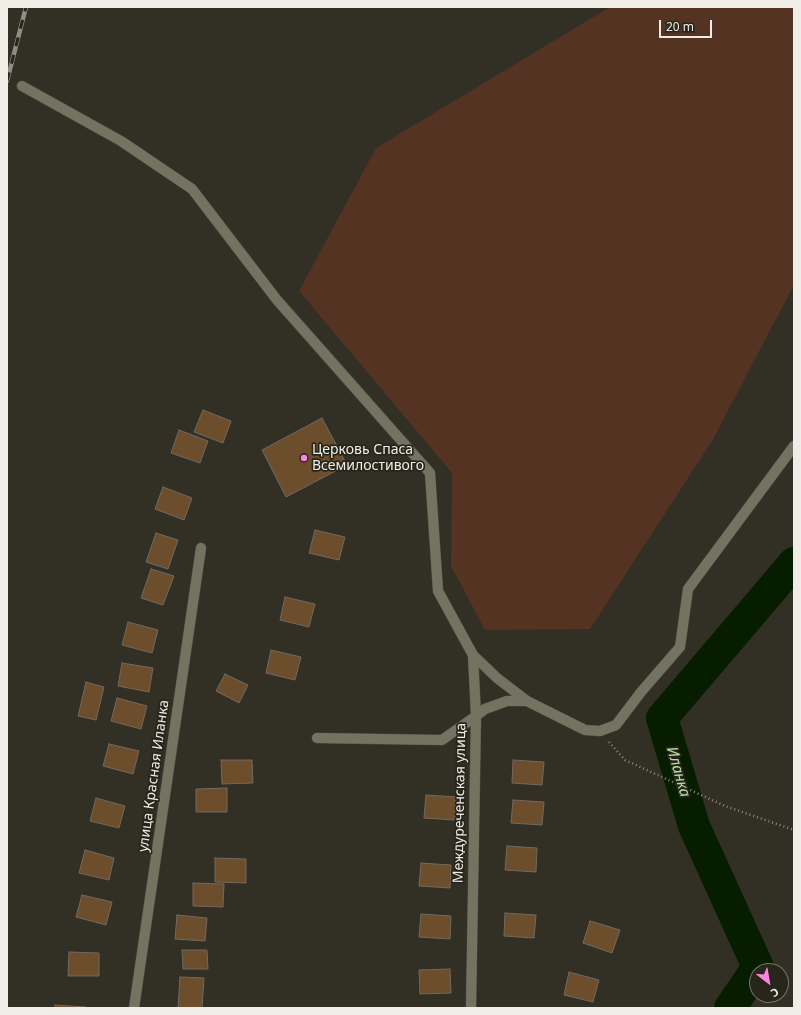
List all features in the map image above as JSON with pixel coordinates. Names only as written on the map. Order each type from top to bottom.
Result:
[{"type":"street","points":[[22,86],[121,141],[192,189],[277,300],[430,473],[438,591],[473,655],[497,678],[527,701],[585,730],[600,731],[616,725],[641,692],[680,647],[688,589],[794,446]]},
{"type":"street","name":"улица Красная Иланка","points":[[134,1008],[201,548]]},
{"type":"street","points":[[473,655],[476,716]]},
{"type":"street","points":[[476,716],[485,709],[507,701],[527,701]]},
{"type":"street","name":"Междуреченская улица","points":[[317,738],[442,740],[476,716]]},
{"type":"street","name":"Междуреченская улица","points":[[471,1008],[476,716]]},
{"type":"path","points":[[600,731],[625,760],[725,806],[794,830]]},
{"type":"shaded area","points":[[610,7],[794,7],[794,285],[712,441],[590,629],[485,630],[451,566],[452,473],[299,291],[376,148]]},
{"type":"building","points":[[203,410],[231,421],[223,443],[194,432]]},
{"type":"building","name":"Церковь Спаса Всемилостивого","points":[[322,418],[347,465],[286,497],[262,450]]},
{"type":"building","points":[[179,430],[208,441],[200,463],[171,453]]},
{"type":"building","points":[[163,487],[192,498],[184,520],[155,509]]},
{"type":"building","points":[[315,530],[345,537],[339,560],[309,553]]},
{"type":"building","points":[[156,533],[178,540],[168,569],[146,562]]},
{"type":"building","points":[[151,569],[174,576],[163,605],[141,598]]},
{"type":"building","points":[[285,597],[315,604],[309,627],[280,620]]},
{"type":"building","points":[[128,622],[158,630],[152,653],[122,645]]},
{"type":"building","points":[[271,650],[301,657],[295,680],[266,673]]},
{"type":"building","points":[[122,663],[153,668],[149,692],[118,686]]},
{"type":"building","points":[[225,674],[248,685],[239,703],[216,691]]},
{"type":"building","points":[[86,682],[104,687],[96,720],[78,716]]},
{"type":"building","points":[[117,698],[147,706],[141,729],[111,721]]},
{"type":"building","points":[[109,744],[139,751],[133,774],[103,766]]},
{"type":"building","points":[[221,760],[252,760],[253,783],[222,784]]},
{"type":"building","points":[[513,760],[544,762],[542,785],[512,783]]},
{"type":"building","points":[[227,788],[227,812],[196,812],[196,789]]},
{"type":"building","points":[[426,795],[456,797],[455,820],[424,818]]},
{"type":"building","points":[[96,798],[125,806],[119,828],[90,821]]},
{"type":"building","points":[[513,800],[544,802],[542,825],[511,823]]},
{"type":"building","points":[[507,846],[537,848],[536,872],[505,870]]},
{"type":"building","points":[[85,850],[114,858],[109,880],[79,873]]},
{"type":"building","points":[[215,858],[246,859],[246,883],[215,882]]},
{"type":"building","points":[[421,863],[451,865],[450,888],[419,886]]},
{"type":"building","points":[[193,883],[224,884],[223,907],[193,906]]},
{"type":"building","points":[[82,895],[112,902],[106,925],[76,917]]},
{"type":"building","points":[[505,913],[536,915],[534,938],[504,936]]},
{"type":"building","points":[[421,914],[451,916],[450,939],[419,937]]},
{"type":"building","points":[[177,915],[207,918],[205,941],[175,939]]},
{"type":"building","points":[[590,921],[620,930],[612,953],[583,943]]},
{"type":"building","points":[[182,950],[207,950],[208,969],[183,969]]},
{"type":"building","points":[[69,952],[99,953],[99,976],[68,976]]},
{"type":"building","points":[[450,969],[451,993],[420,994],[419,970]]},
{"type":"building","points":[[569,972],[599,980],[593,1002],[564,995]]},
{"type":"building","points":[[180,977],[204,978],[202,1008],[178,1008]]},
{"type":"building","points":[[55,1005],[86,1007],[86,1008],[55,1008]]},
{"type":"waterway","name":"Иланка","points":[[730,1008],[758,967],[694,826],[662,718],[794,563]]},
{"type":"railway","points":[[7,81],[26,7]]},
{"type":"place","name":"Церковь Спаса Всемилостивого","points":[[304,458]]}]
